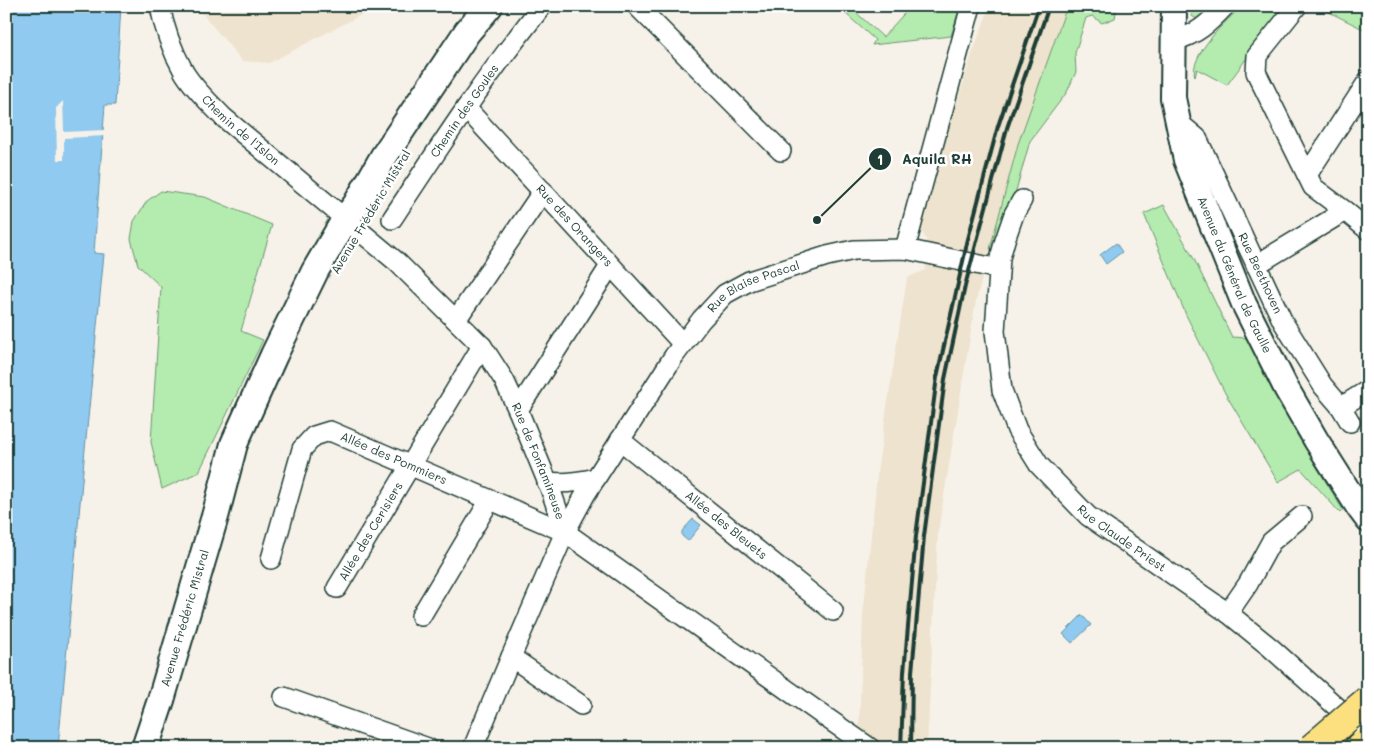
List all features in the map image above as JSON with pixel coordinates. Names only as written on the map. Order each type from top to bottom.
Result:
[{"type":"highway","points":[[1312,748],[1368,700]]},
{"type":"highway","points":[[1359,748],[1368,741]]},
{"type":"main road","name":"Avenue Frédéric Mistral","points":[[145,748],[154,736],[216,513],[253,442],[331,278],[352,223],[356,205],[384,156],[468,32],[489,6]]},
{"type":"main road","name":"Avenue Frédéric Mistral","points":[[352,223],[379,200],[397,168],[445,94],[509,6]]},
{"type":"street","name":"Chemin de l'Islon","points":[[160,6],[174,51],[185,73],[198,90],[223,117],[352,223]]},
{"type":"street","name":"Chemin des Goules","points":[[392,218],[466,108],[542,6]]},
{"type":"street","points":[[637,6],[781,151]]},
{"type":"street","points":[[905,249],[971,6]]},
{"type":"street","name":"Avenue du Général de Gaulle","points":[[1174,6],[1174,98],[1186,160],[1244,304],[1290,395],[1368,520]]},
{"type":"street","points":[[1173,41],[1196,33],[1225,6]]},
{"type":"street","points":[[1297,6],[1258,56],[1256,72],[1313,187],[1366,225]]},
{"type":"street","points":[[1307,175],[1368,81]]},
{"type":"street","name":"Rue des Orangers","points":[[466,108],[683,344]]},
{"type":"street","name":"Rue Beethoven","points":[[1178,122],[1197,138],[1283,322],[1323,386],[1345,415],[1368,390]]},
{"type":"street","points":[[456,320],[542,191]]},
{"type":"street","name":"Rue Claude Priest","points":[[1022,200],[1014,214],[1000,258],[995,331],[1002,390],[1017,430],[1039,465],[1088,516],[1228,613],[1271,648],[1368,735]]},
{"type":"street","points":[[1256,264],[1345,211]]},
{"type":"street","name":"Rue de Fonfamineuse","points":[[352,223],[397,262],[482,346],[504,380],[518,410],[565,532],[870,748]]},
{"type":"street","name":"Rue Blaise Pascal","points":[[473,748],[565,532],[585,495],[674,356],[701,320],[725,294],[749,281],[827,256],[854,250],[905,249],[999,269]]},
{"type":"street","points":[[518,410],[610,266]]},
{"type":"street","name":"Allée des Cerisiers","points":[[337,588],[482,346]]},
{"type":"street","name":"Allée des Pommiers","points":[[271,558],[302,449],[314,436],[330,431],[565,532]]},
{"type":"street","name":"Allée des Bleuets","points":[[620,440],[833,611]]},
{"type":"street","points":[[549,488],[557,483],[576,483],[596,478]]},
{"type":"street","points":[[549,488],[576,496],[585,495]]},
{"type":"street","points":[[421,616],[490,500]]},
{"type":"street","points":[[1228,613],[1248,584],[1271,542],[1302,516]]},
{"type":"street","points":[[511,657],[581,705]]},
{"type":"street","points":[[284,697],[428,748]]},
{"type":"shaded area","points":[[196,6],[378,6],[269,63],[242,61]]},
{"type":"shaded area","points":[[990,6],[1067,6],[1018,144],[976,301],[938,532],[927,748],[868,748],[859,729],[863,615],[878,465],[907,278],[925,270],[930,246],[919,227],[971,57]]},
{"type":"green space","points":[[837,6],[849,6],[883,37],[911,6],[960,6],[951,36],[872,45],[875,40]]},
{"type":"green space","points":[[1067,6],[1117,6],[1115,18],[1102,23],[1092,16],[1086,18],[1075,53],[1076,72],[1067,92],[1030,141],[1013,201],[996,250],[990,249],[1018,144]]},
{"type":"green space","points":[[1192,6],[1216,6],[1200,19],[1192,16]]},
{"type":"green space","points":[[1243,6],[1285,6],[1227,85],[1197,69],[1195,77],[1194,68],[1203,48],[1219,28]]},
{"type":"green space","points":[[1317,6],[1368,6],[1368,32],[1365,30]]},
{"type":"green space","points":[[161,191],[205,197],[272,225],[241,331],[263,340],[199,472],[162,489],[151,442],[161,287],[138,265],[131,239],[134,221],[147,201]]},
{"type":"green space","points":[[1164,205],[1195,261],[1232,337],[1247,338],[1295,431],[1343,510],[1340,513],[1301,469],[1278,482],[1225,393],[1186,315],[1144,214]]},
{"type":"water","points":[[6,6],[121,6],[115,105],[105,105],[94,253],[104,254],[58,748],[6,748]]},
{"type":"water","points":[[1116,243],[1122,252],[1106,264],[1100,255]]},
{"type":"water","points":[[693,519],[701,525],[688,541],[682,536],[682,531]]},
{"type":"water","points":[[1082,615],[1091,625],[1072,643],[1063,634]]},
{"type":"pier","points":[[63,101],[64,132],[105,130],[105,136],[64,138],[64,160],[57,160],[56,108]]},
{"type":"railway","points":[[901,748],[904,672],[916,536],[937,377],[968,239],[998,126],[1039,6]]},
{"type":"railway","points":[[911,748],[912,672],[924,536],[945,379],[965,286],[1007,128],[1049,6]]},
{"type":"place","name":"Aquila RH","points":[[817,220]]}]
